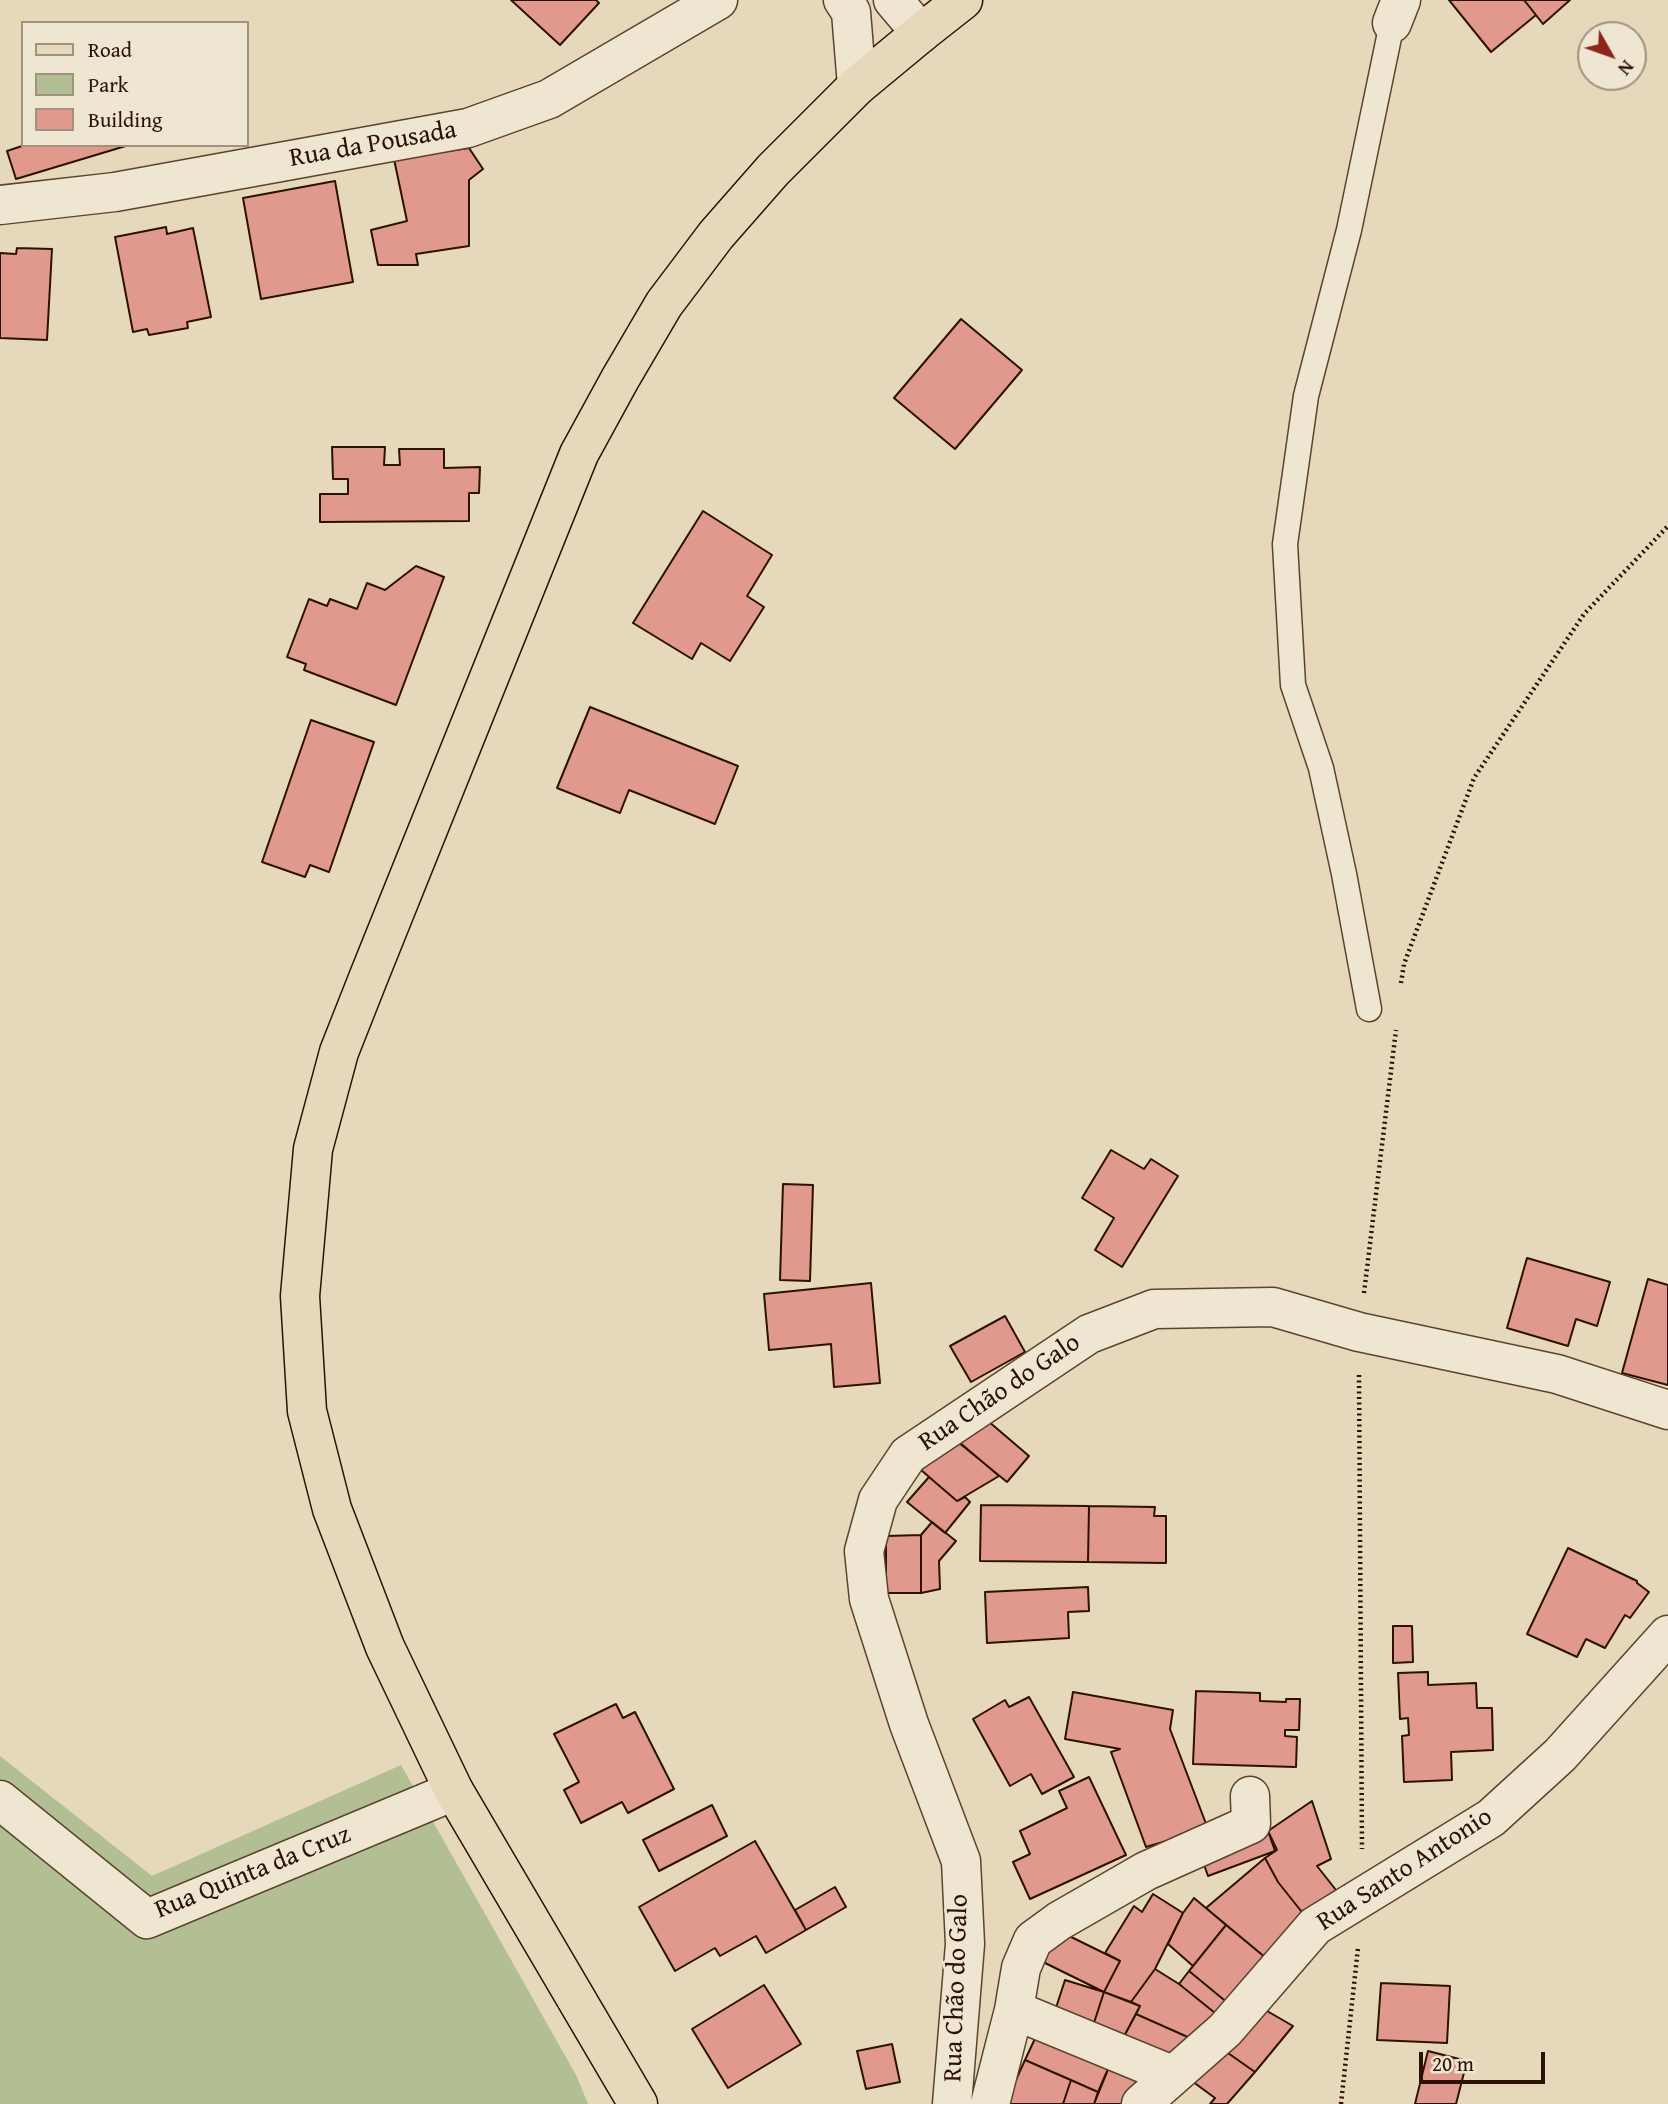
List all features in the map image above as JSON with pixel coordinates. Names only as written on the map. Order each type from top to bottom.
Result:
[{"type":"main road","points":[[638,2104],[454,1791],[385,1647],[332,1510],[307,1411],[300,1296],[313,1149],[339,1052],[579,454],[664,304],[716,235],[773,170],[857,86],[963,0]]},
{"type":"street","name":"Rua da Pousada","points":[[0,205],[115,191],[468,128],[549,99],[718,0]]},
{"type":"street","points":[[843,0],[852,12],[857,86]]},
{"type":"street","points":[[893,0],[920,33]]},
{"type":"street","name":"Rua Chão do Galo","points":[[952,2104],[965,1944],[961,1861],[909,1724],[869,1599],[864,1551],[877,1500],[908,1455],[1089,1334],[1154,1309],[1273,1307],[1359,1332],[1557,1374],[1668,1410]]},
{"type":"street","name":"Rua Santo Antonio","points":[[1141,2104],[1224,2030],[1315,1926],[1491,1818],[1560,1755],[1668,1635]]},
{"type":"street","name":"Rua Quinta da Cruz","points":[[0,1800],[147,1919],[454,1791]]},
{"type":"street","points":[[990,2104],[1014,2010],[1021,1968],[1033,1940],[1059,1921],[1146,1871],[1251,1824],[1250,1796]]},
{"type":"street","points":[[1014,2010],[1172,2075]]},
{"type":"lane","points":[[1369,1009],[1321,768],[1293,685],[1285,544],[1306,396],[1349,230],[1396,11]]},
{"type":"path","points":[[1400,991],[1404,964],[1474,778],[1584,614],[1668,526]]},
{"type":"path","points":[[1341,2104],[1363,1896],[1359,1332],[1397,1018]]},
{"type":"green space","points":[[0,1756],[152,1876],[401,1765],[576,2075],[588,2104],[0,2104]]},
{"type":"building","points":[[511,0],[596,0],[599,3],[560,45]]},
{"type":"building","points":[[1449,0],[1524,0],[1536,15],[1491,52]]},
{"type":"building","points":[[1524,0],[1570,0],[1543,24]]},
{"type":"building","points":[[21,146],[122,147],[16,179],[7,151]]},
{"type":"building","points":[[469,148],[483,169],[469,180],[469,246],[416,254],[418,265],[378,265],[371,230],[407,221],[394,159]]},
{"type":"building","points":[[335,181],[353,282],[261,299],[243,198]]},
{"type":"building","points":[[166,227],[167,234],[193,228],[211,317],[187,322],[188,328],[149,335],[147,329],[133,332],[115,237]]},
{"type":"building","points":[[17,248],[52,249],[47,340],[0,338],[0,253],[16,254]]},
{"type":"building","points":[[961,319],[1022,370],[955,449],[894,398]]},
{"type":"building","points":[[332,447],[385,447],[384,465],[400,465],[399,449],[444,449],[444,468],[480,467],[479,493],[469,493],[469,521],[320,522],[320,494],[348,494],[348,479],[333,479]]},
{"type":"building","points":[[703,511],[772,555],[747,596],[764,607],[730,661],[701,643],[692,659],[633,623]]},
{"type":"building","points":[[416,566],[444,577],[396,705],[304,670],[306,664],[287,657],[309,599],[327,606],[330,599],[357,609],[367,583],[385,590]]},
{"type":"building","points":[[590,707],[738,766],[715,824],[629,790],[620,813],[557,788]]},
{"type":"building","points":[[311,720],[374,742],[329,872],[310,865],[305,877],[262,862]]},
{"type":"building","points":[[1111,1150],[1144,1169],[1151,1159],[1178,1176],[1122,1267],[1095,1250],[1114,1218],[1082,1198]]},
{"type":"building","points":[[783,1184],[813,1185],[810,1281],[780,1280]]},
{"type":"building","points":[[1527,1258],[1610,1282],[1597,1326],[1576,1319],[1568,1346],[1507,1328]]},
{"type":"building","points":[[1648,1279],[1668,1285],[1668,1385],[1622,1373]]},
{"type":"building","points":[[871,1283],[880,1383],[834,1387],[831,1344],[769,1350],[764,1294]]},
{"type":"building","points":[[1005,1316],[1025,1352],[971,1382],[950,1346]]},
{"type":"building","points":[[981,1415],[1029,1456],[1007,1482],[958,1442]]},
{"type":"building","points":[[952,1436],[999,1476],[957,1501],[921,1470]]},
{"type":"building","points":[[929,1477],[957,1501],[965,1497],[970,1502],[945,1533],[907,1502]]},
{"type":"building","points":[[981,1505],[1089,1506],[1088,1562],[980,1561]]},
{"type":"building","points":[[1089,1506],[1155,1507],[1154,1516],[1166,1516],[1166,1563],[1088,1562]]},
{"type":"building","points":[[932,1522],[956,1541],[939,1561],[940,1589],[921,1593],[921,1535]]},
{"type":"building","points":[[921,1535],[921,1593],[886,1593],[886,1536]]},
{"type":"building","points":[[1568,1548],[1637,1581],[1649,1592],[1630,1618],[1625,1615],[1605,1648],[1586,1639],[1577,1657],[1527,1634]]},
{"type":"building","points":[[1088,1587],[1089,1611],[1068,1612],[1069,1638],[987,1643],[985,1592]]},
{"type":"building","points":[[1393,1626],[1412,1626],[1413,1662],[1393,1663]]},
{"type":"building","points":[[1428,1672],[1428,1685],[1476,1683],[1477,1708],[1492,1708],[1493,1750],[1451,1752],[1452,1780],[1404,1782],[1402,1736],[1409,1735],[1408,1718],[1400,1719],[1398,1673]]},
{"type":"building","points":[[1196,1691],[1260,1693],[1260,1701],[1286,1702],[1286,1699],[1300,1699],[1299,1730],[1285,1730],[1285,1736],[1297,1737],[1296,1767],[1193,1764]]},
{"type":"building","points":[[1073,1692],[1173,1710],[1170,1729],[1208,1829],[1146,1847],[1111,1752],[1120,1749],[1065,1739]]},
{"type":"building","points":[[1029,1697],[1074,1777],[1042,1794],[1031,1774],[1010,1786],[973,1719],[1005,1700],[1009,1707]]},
{"type":"building","points":[[616,1704],[623,1718],[635,1712],[674,1789],[628,1813],[622,1802],[581,1823],[564,1790],[579,1782],[554,1734]]},
{"type":"building","points":[[1089,1777],[1126,1855],[1030,1899],[1013,1862],[1030,1854],[1020,1831],[1067,1808],[1059,1791]]},
{"type":"building","points":[[1312,1801],[1331,1859],[1317,1866],[1336,1890],[1305,1916],[1278,1882],[1265,1858],[1277,1850],[1268,1831]]},
{"type":"building","points":[[712,1805],[727,1836],[659,1871],[643,1840]]},
{"type":"building","points":[[1268,1831],[1275,1851],[1208,1876],[1201,1856]]},
{"type":"building","points":[[755,1841],[806,1930],[766,1953],[756,1936],[720,1956],[715,1948],[675,1971],[639,1907]]},
{"type":"building","points":[[1265,1858],[1278,1882],[1305,1916],[1272,1963],[1206,1908]]},
{"type":"building","points":[[835,1887],[846,1907],[806,1930],[795,1910]]},
{"type":"building","points":[[1153,1894],[1183,1913],[1155,1969],[1131,2002],[1104,1992],[1120,1961],[1105,1953],[1134,1906],[1142,1912]]},
{"type":"building","points":[[1194,1898],[1226,1925],[1193,1966],[1168,1944],[1183,1913]]},
{"type":"building","points":[[1226,1925],[1272,1963],[1235,2009],[1189,1971]]},
{"type":"building","points":[[1057,1930],[1120,1961],[1104,1992],[1041,1961]]},
{"type":"building","points":[[1155,1969],[1179,1984],[1225,2021],[1199,2042],[1136,2014],[1140,2006],[1131,2002]]},
{"type":"building","points":[[1189,1971],[1235,2009],[1225,2021],[1179,1984]]},
{"type":"building","points":[[1065,1980],[1104,1992],[1092,2029],[1053,2017]]},
{"type":"building","points":[[1381,1983],[1450,1986],[1447,2043],[1377,2040]]},
{"type":"building","points":[[764,1985],[801,2044],[728,2088],[692,2029]]},
{"type":"building","points":[[1104,1992],[1140,2006],[1121,2042],[1092,2029]]},
{"type":"building","points":[[1255,2004],[1293,2026],[1255,2072],[1218,2046]]},
{"type":"building","points":[[1136,2014],[1199,2042],[1175,2064],[1121,2042]]},
{"type":"building","points":[[1039,2030],[1111,2062],[1098,2092],[1025,2060]]},
{"type":"building","points":[[892,2044],[900,2082],[866,2089],[857,2051]]},
{"type":"building","points":[[1218,2046],[1255,2072],[1227,2104],[1210,2104],[1215,2098],[1185,2076]]},
{"type":"building","points":[[1428,2051],[1467,2061],[1456,2104],[1415,2104]]},
{"type":"building","points":[[1025,2060],[1071,2080],[1063,2104],[1005,2104]]},
{"type":"building","points":[[1111,2062],[1150,2082],[1132,2104],[1094,2104]]},
{"type":"building","points":[[1071,2080],[1098,2092],[1094,2104],[1063,2104]]}]
